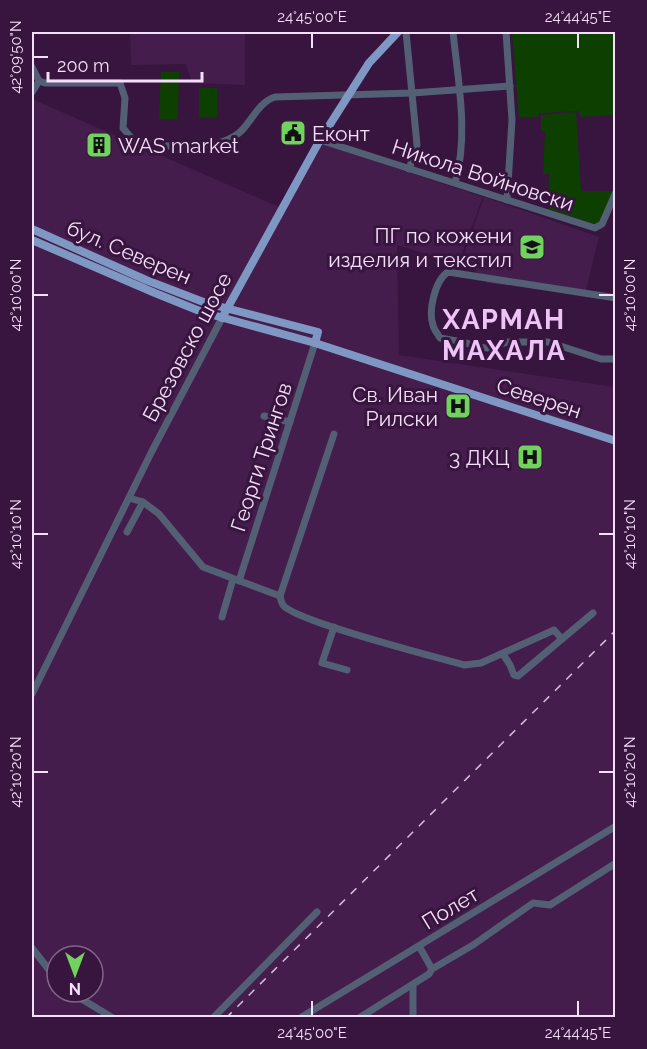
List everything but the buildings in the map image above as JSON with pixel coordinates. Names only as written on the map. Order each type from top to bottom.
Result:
[{"type":"main road","name":"Брезовско шосе","points":[[222,318],[320,140],[347,96],[369,63],[398,32]]},
{"type":"main road","name":"бул. Северен","points":[[32,230],[146,280],[206,303],[318,332],[315,343],[222,318],[154,293],[32,240]]},
{"type":"main road","name":"Северен","points":[[315,343],[615,441]]},
{"type":"street","points":[[406,32],[417,145],[409,169]]},
{"type":"street","points":[[453,32],[462,135],[461,162],[454,183]]},
{"type":"street","points":[[506,32],[512,120],[507,200]]},
{"type":"street","points":[[32,67],[39,81],[45,83],[120,83],[125,98],[123,128],[134,141],[158,146],[195,146],[225,141],[240,132],[260,106],[272,98],[412,93],[510,86]]},
{"type":"street","points":[[32,92],[39,81]]},
{"type":"street","name":"Никола Войновски","points":[[320,140],[595,228],[602,224],[615,192]]},
{"type":"street","points":[[615,298],[448,272],[443,274],[435,287],[433,303],[433,326],[440,338],[484,348],[507,342],[548,342],[601,359],[615,359]]},
{"type":"street","name":"Брезовско шосе","points":[[32,694],[129,498],[222,318]]},
{"type":"street","name":"Георги Трингов","points":[[222,617],[315,343]]},
{"type":"street","points":[[264,416],[290,422]]},
{"type":"street","points":[[334,434],[280,596],[283,606],[295,613],[334,627],[464,664],[481,663],[554,630],[562,639]]},
{"type":"street","points":[[129,498],[143,502],[159,514],[203,567],[280,596]]},
{"type":"street","points":[[127,532],[143,502]]},
{"type":"street","points":[[502,654],[514,675],[518,676],[593,613]]},
{"type":"street","points":[[334,627],[322,663],[347,670]]},
{"type":"street","name":"Полет","points":[[300,1017],[615,826]]},
{"type":"street","name":"Полет","points":[[359,1017],[413,985],[429,974],[432,969],[473,945],[533,903],[550,904],[615,864]]},
{"type":"street","points":[[213,1017],[317,912]]},
{"type":"street","points":[[419,946],[432,969]]},
{"type":"street","points":[[32,948],[45,965]]},
{"type":"street","points":[[413,985],[413,1017]]},
{"type":"street","points":[[91,1004],[113,1017]]},
{"type":"shaded area","points":[[130,32],[245,32],[245,85],[192,83],[186,64],[131,65]]},
{"type":"shaded area","points":[[32,99],[286,210],[323,144],[483,197],[458,264],[397,245],[399,355],[615,387],[615,1017],[32,1018]]},
{"type":"shaded area","name":"ПГ по кожени изделия и текстил","points":[[484,197],[599,237],[585,295],[487,283],[463,258]]},
{"type":"green space","points":[[512,32],[615,32],[615,115],[581,117],[578,111],[539,113],[538,117],[519,118]]},
{"type":"green space","points":[[161,72],[179,72],[178,119],[159,119]]},
{"type":"green space","points":[[199,88],[217,88],[217,117],[199,118]]},
{"type":"green space","points":[[576,112],[581,191],[613,191],[598,225],[548,209],[549,174],[543,174],[545,131],[541,131],[541,115]]},
{"type":"railway","points":[[226,1018],[616,630]]},
{"type":"place","name":"Еконт","points":[[293,133]]},
{"type":"place","name":"WAS market","points":[[99,145]]},
{"type":"place","name":"ПГ по кожени изделия и текстил","points":[[532,247]]},
{"type":"place","name":"Св. Иван Рилски","points":[[458,406]]},
{"type":"place","name":"3 ДКЦ","points":[[530,457]]},
{"type":"district","name":"ХАРМАН МАХАЛА","points":[[504,334]]}]
